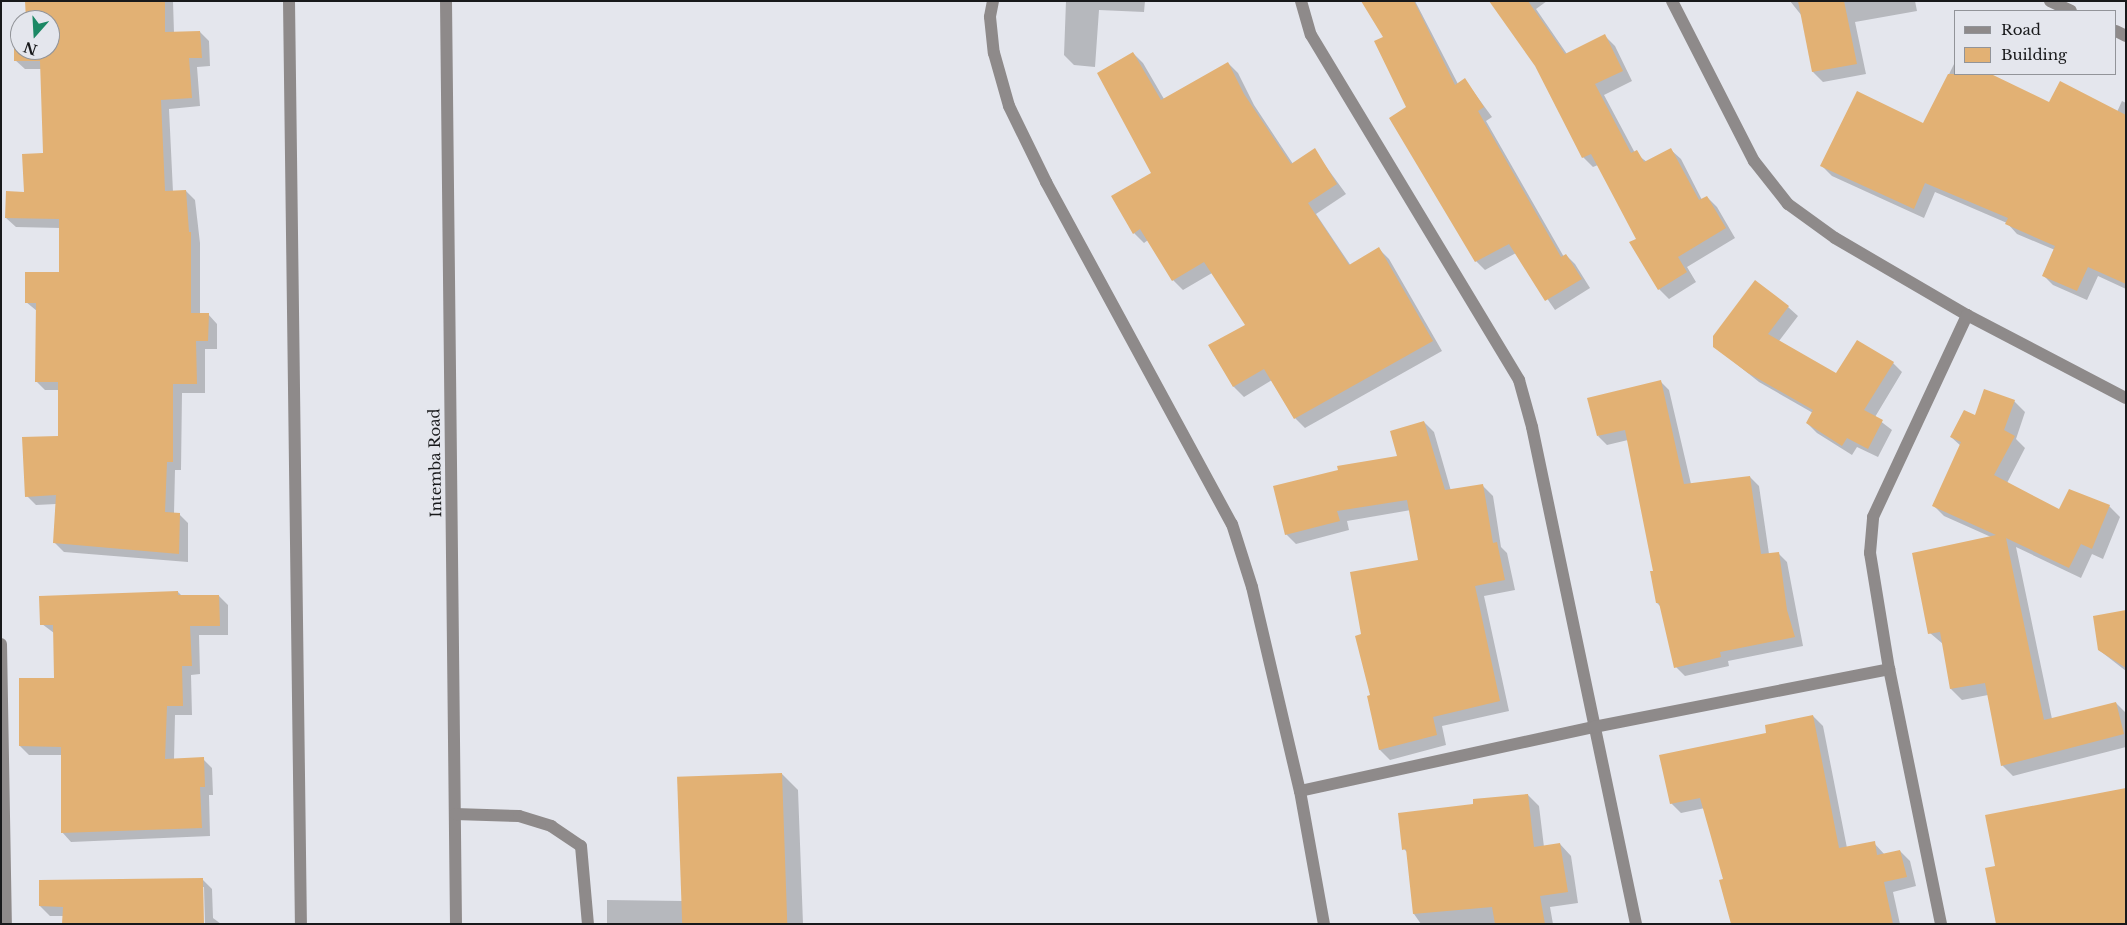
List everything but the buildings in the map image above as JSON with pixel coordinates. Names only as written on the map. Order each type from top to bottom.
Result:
[{"type":"street","points":[[289,1],[302,924]]},
{"type":"street","name":"Intemba Road","points":[[446,1],[456,924]]},
{"type":"street","points":[[993,1],[990,16],[994,52],[1009,106],[1046,182],[1232,524],[1252,587],[1300,791],[1324,924]]},
{"type":"street","points":[[1301,1],[1311,35],[1519,380],[1532,426],[1636,924]]},
{"type":"street","points":[[1672,1],[1754,161],[1788,204],[1835,238],[1967,315],[2126,398]]},
{"type":"street","points":[[2050,1],[2070,10]]},
{"type":"street","points":[[1941,924],[1889,669],[1870,552],[1872,517],[1967,315]]},
{"type":"street","points":[[1,644],[6,924]]},
{"type":"street","points":[[1300,791],[1594,727],[1889,669]]},
{"type":"street","points":[[455,814],[520,816],[551,826],[581,846],[588,924]]}]
